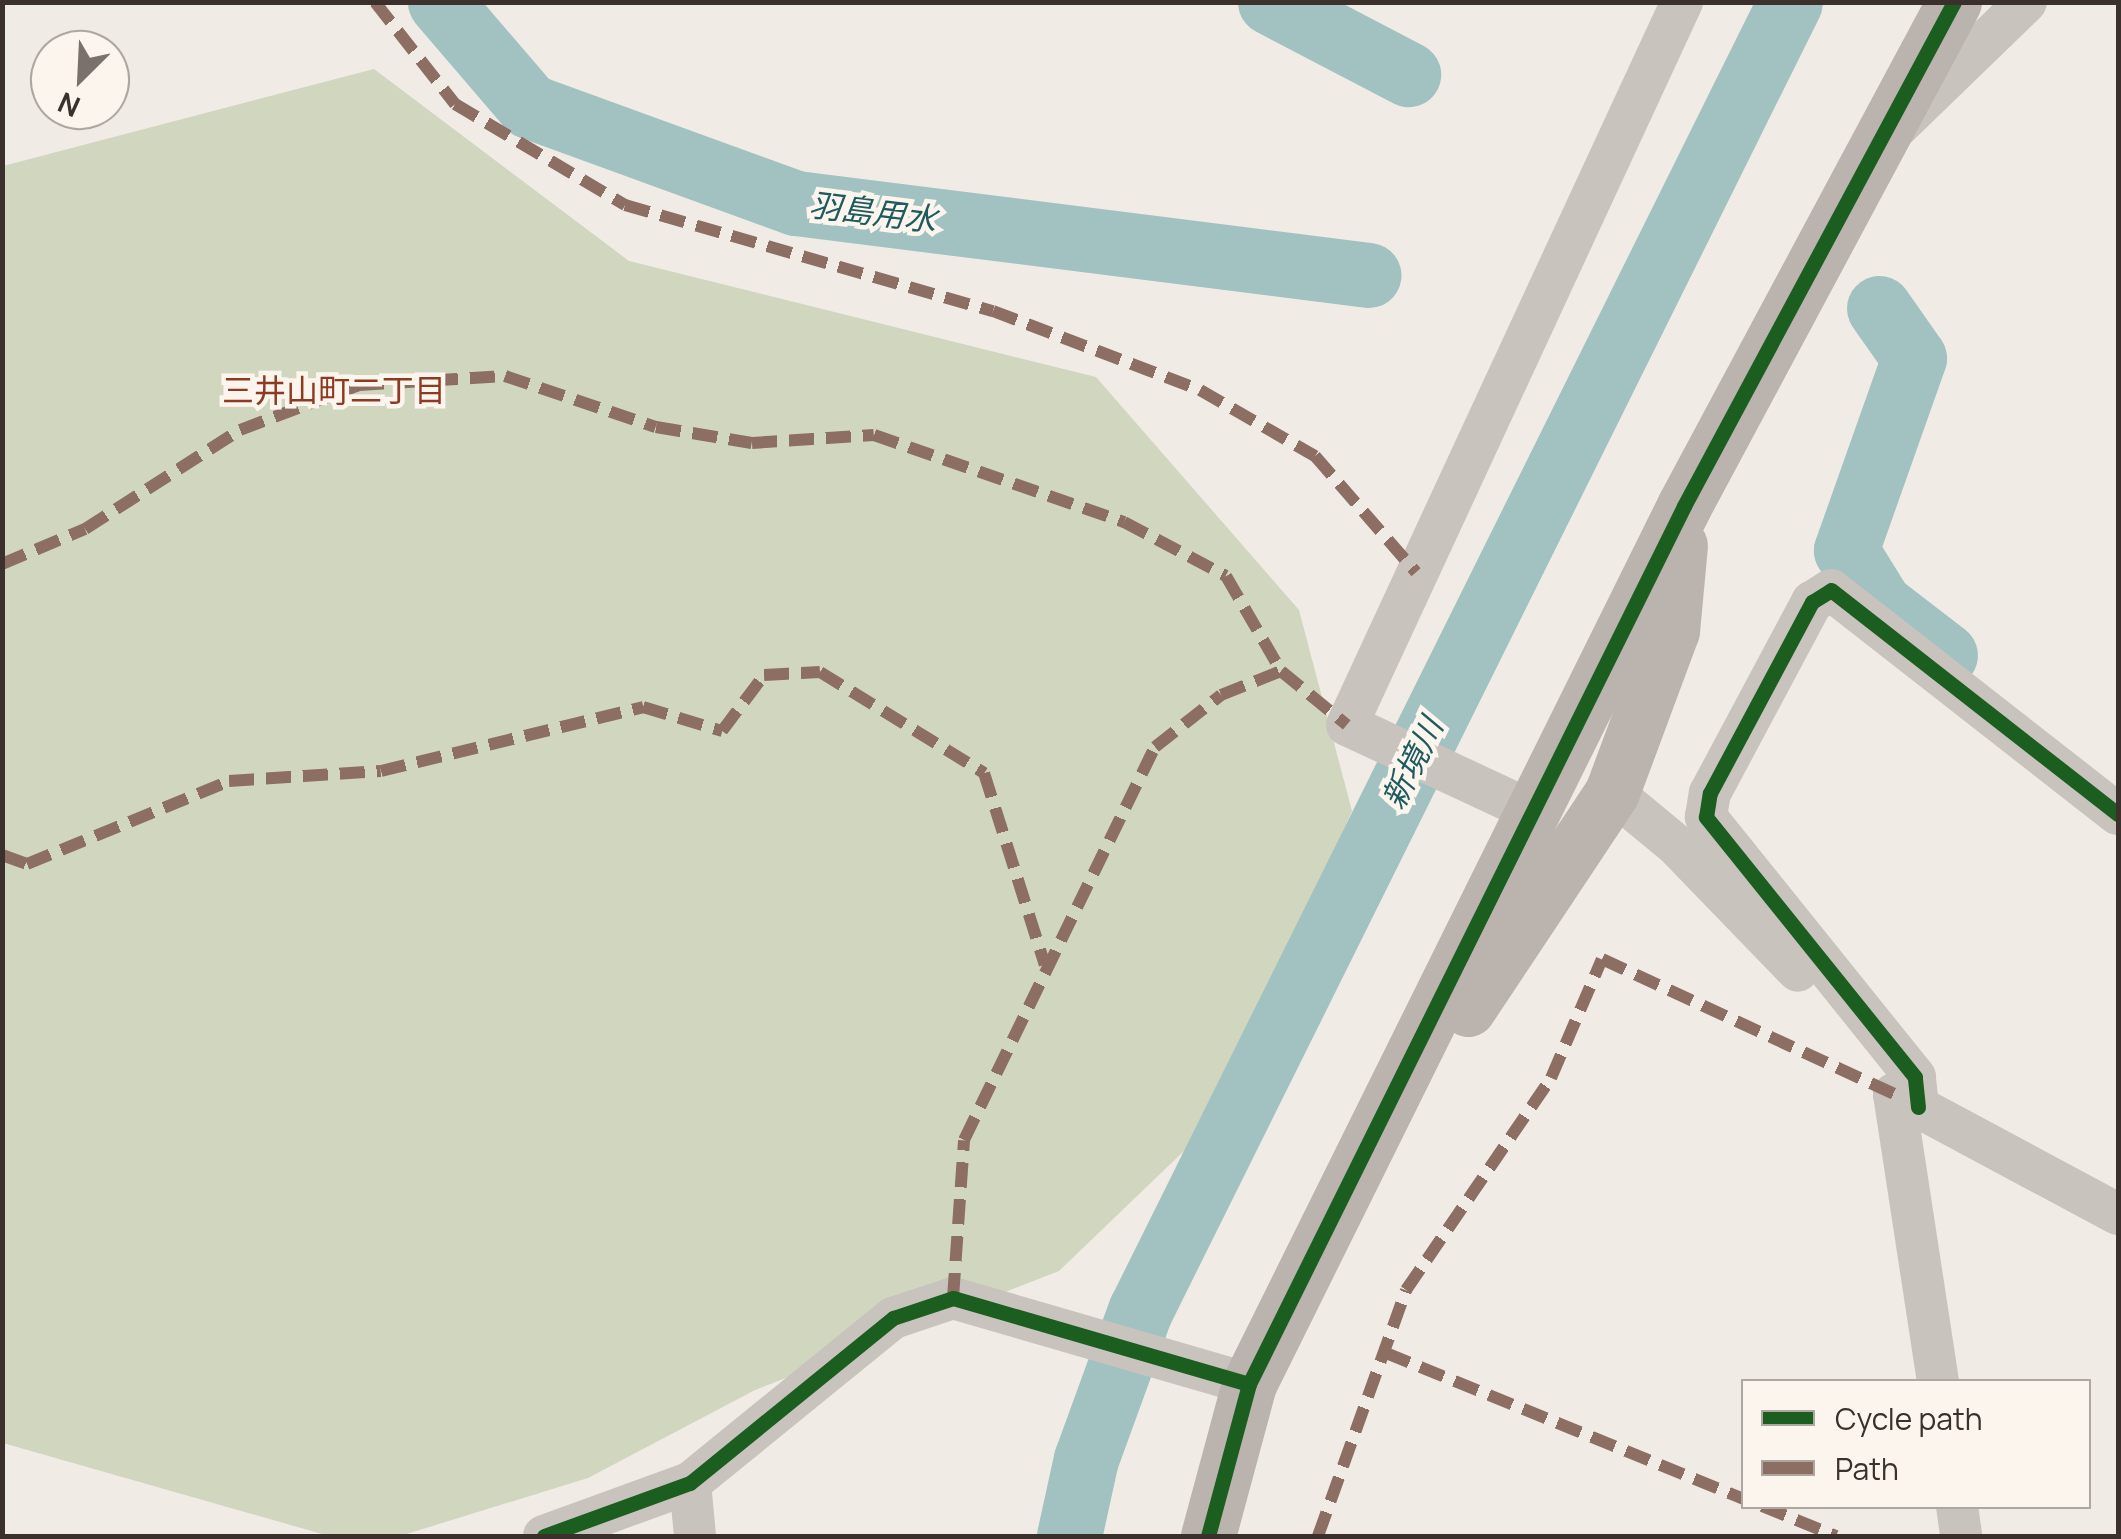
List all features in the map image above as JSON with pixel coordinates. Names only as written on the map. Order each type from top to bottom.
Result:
[{"type":"street","points":[[1536,813],[1347,725],[1682,2]]},
{"type":"street","points":[[1208,1536],[1235,1379],[1417,1052],[1684,506],[1865,158],[1954,2]]},
{"type":"street","points":[[1865,158],[2026,2]]},
{"type":"street","points":[[1417,1052],[1458,1023],[1612,792],[1672,631],[1684,506]]},
{"type":"street","points":[[1938,1379],[1906,1100],[1915,1077],[1706,817],[1710,793],[1812,602],[1831,590],[2118,814]]},
{"type":"street","points":[[1612,792],[1676,845],[1798,970],[1906,1100],[2118,1214]]},
{"type":"street","points":[[544,1536],[690,1484],[893,1318],[952,1298],[1235,1379]]},
{"type":"street","points":[[690,1484],[695,1536]]},
{"type":"street","points":[[1957,1509],[1961,1536]]},
{"type":"green space","points":[[374,69],[629,261],[1096,377],[1299,610],[1352,811],[1211,1125],[1059,1271],[755,1390],[588,1478],[400,1536],[329,1536],[3,1443],[3,166]]},
{"type":"waterway","name":"羽島用水","points":[[440,2],[529,106],[796,203],[1368,275]]},
{"type":"waterway","points":[[1270,2],[1408,74]]},
{"type":"waterway","name":"新境川","points":[[1069,1536],[1086,1459],[1140,1311],[1790,2]]},
{"type":"waterway","points":[[1879,308],[1914,358],[1846,550],[1880,605],[1945,655]]},
{"type":"marked path","points":[[375,2],[455,104],[625,205],[993,311],[1200,390],[1315,456],[1416,572]]},
{"type":"marked path","points":[[2,564],[85,529],[240,430],[359,385],[505,376],[656,427],[752,443],[874,435],[1124,522],[1226,576],[1281,671],[1347,725]]},
{"type":"marked path","points":[[953,1298],[964,1140],[1155,747],[1221,695],[1281,671]]},
{"type":"marked path","points":[[2,855],[27,864],[229,781],[381,771],[643,707],[722,731],[764,675],[820,672],[984,773],[1045,965]]},
{"type":"marked path","points":[[1318,1536],[1406,1290],[1551,1078],[1602,959],[1894,1094]]},
{"type":"marked path","points":[[1386,1353],[1741,1498]]},
{"type":"marked path","points":[[1769,1509],[1836,1536]]},
{"type":"cycle path","points":[[1208,1536],[1249,1384],[1684,506],[1954,2]]},
{"type":"cycle path","points":[[1918,1107],[1915,1077],[1706,817],[1710,793],[1812,602],[1831,590],[2118,814]]},
{"type":"cycle path","points":[[544,1536],[690,1483],[893,1318],[953,1298],[1249,1384]]},
{"type":"district","name":"三井山町二丁目","points":[[334,390]]}]
